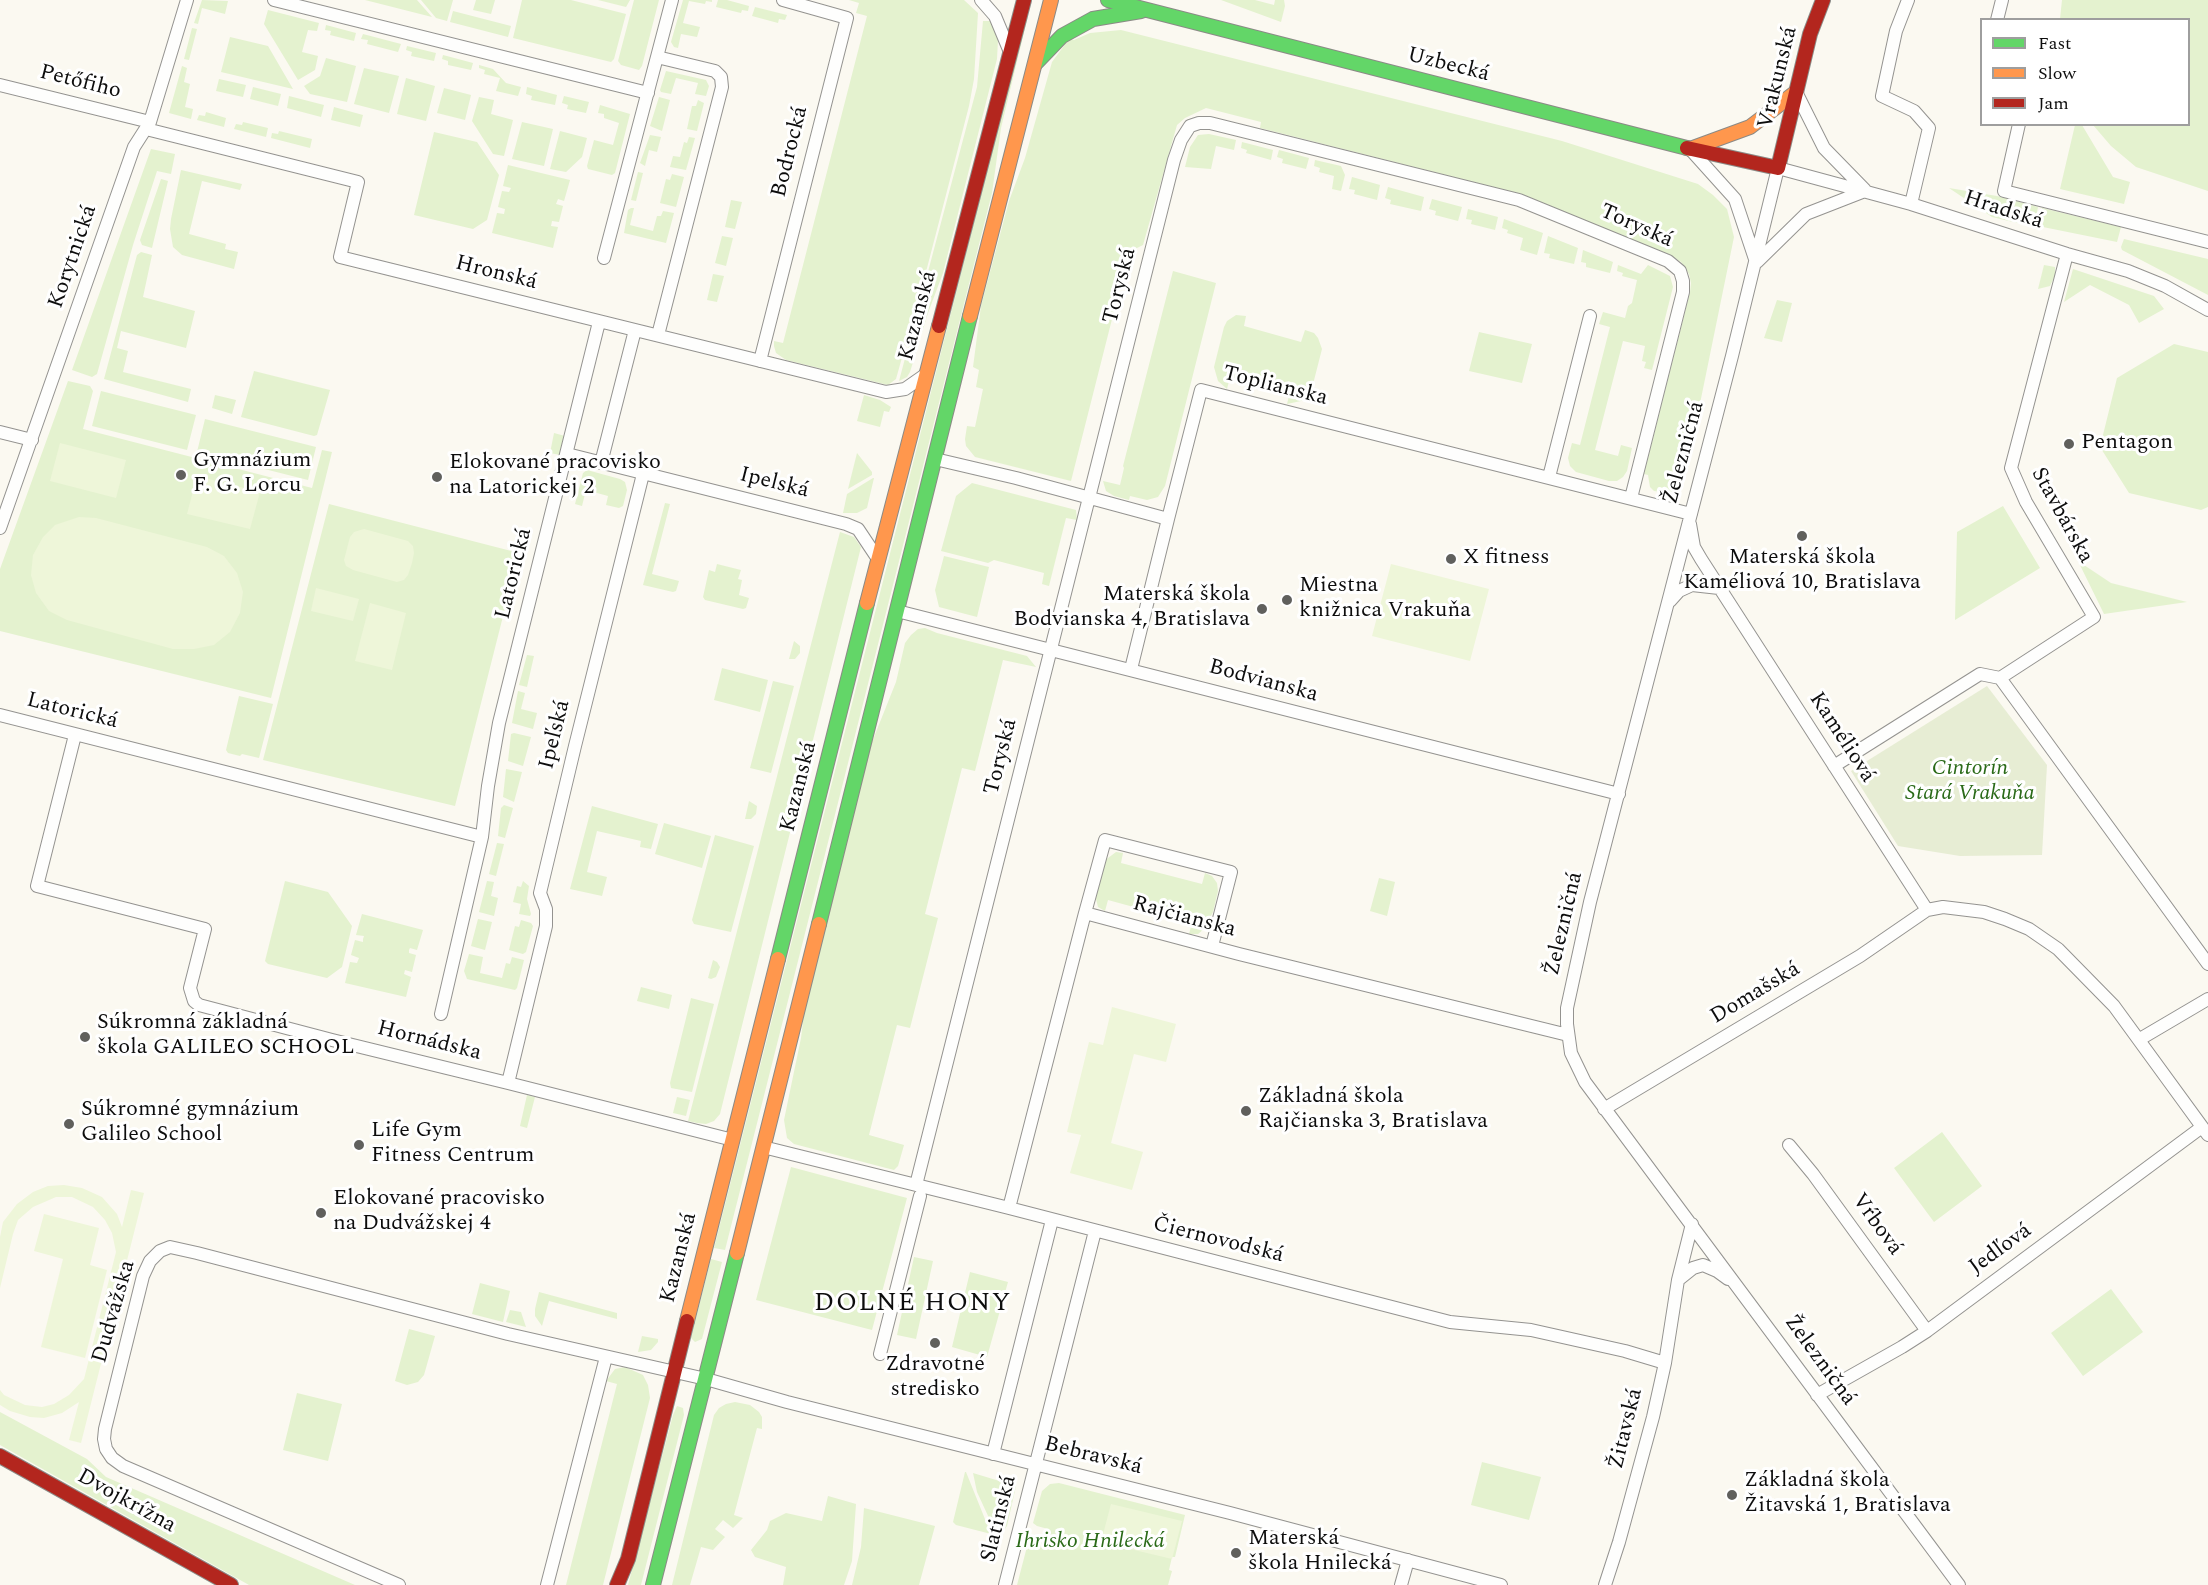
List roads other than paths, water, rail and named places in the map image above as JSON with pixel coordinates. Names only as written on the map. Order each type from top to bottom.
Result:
[{"type":"main road","name":"Kazanská","points":[[618,1585],[628,1559],[878,559],[1024,0]]},
{"type":"main road","points":[[653,1585],[1050,0]]},
{"type":"main road","name":"Uzbecká","points":[[1108,0],[1690,149],[1778,168]]},
{"type":"main road","points":[[1135,0],[1148,10]]},
{"type":"main road","name":"Vrakunská","points":[[1778,168],[1810,34],[1823,0]]},
{"type":"main road","points":[[1035,64],[1062,36],[1093,19],[1148,10]]},
{"type":"main road","points":[[1690,149],[1750,128],[1796,92]]},
{"type":"main road","name":"Dvojkrížna","points":[[0,1455],[231,1585]]},
{"type":"street","name":"Korytnická","points":[[0,528],[134,147],[148,126],[187,0]]},
{"type":"street","points":[[274,0],[643,92]]},
{"type":"street","points":[[604,258],[643,92],[657,57],[672,0]]},
{"type":"street","name":"Bodrocká","points":[[760,361],[847,18],[783,0]]},
{"type":"street","points":[[981,0],[995,16],[1010,52]]},
{"type":"street","points":[[1908,0],[1896,31],[1881,96],[1914,111],[1929,128],[1911,204]]},
{"type":"street","points":[[1998,18],[2002,0]]},
{"type":"street","points":[[657,57],[715,71],[721,77],[722,87],[658,335]]},
{"type":"street","name":"Petőfiho","points":[[0,85],[148,126]]},
{"type":"street","points":[[1690,149],[1735,199],[1756,263],[1806,214],[1866,191],[1824,148],[1796,92]]},
{"type":"street","name":"Toryská","points":[[880,1354],[1033,721],[1174,160],[1181,140],[1190,126],[1210,123],[1232,128],[1519,201],[1668,261],[1680,271],[1683,292],[1631,498]]},
{"type":"street","name":"Hronská","points":[[148,126],[358,183],[340,256],[886,392],[905,389],[925,375]]},
{"type":"street","points":[[2019,126],[2004,191],[2208,242]]},
{"type":"street","name":"Hradská","points":[[1778,168],[1911,204],[2147,278],[2208,310]]},
{"type":"street","name":"Železničná","points":[[1778,168],[1756,263],[1590,902],[1568,1008],[1568,1035],[1575,1063],[1604,1109],[1959,1585]]},
{"type":"street","name":"Stavbárska","points":[[2000,678],[2094,617],[2026,502],[2011,468],[2067,254]]},
{"type":"street","points":[[1549,477],[1590,316]]},
{"type":"street","name":"Latorická","points":[[441,1014],[482,837],[499,723],[600,322]]},
{"type":"street","points":[[601,463],[635,330]]},
{"type":"street","name":"Toplianska","points":[[1168,519],[1201,390],[1631,498],[1690,517]]},
{"type":"street","points":[[0,432],[32,440]]},
{"type":"street","points":[[567,454],[643,474]]},
{"type":"street","points":[[935,459],[1168,519],[1131,669]]},
{"type":"street","name":"Ipelská","points":[[643,474],[846,524],[858,529],[878,559]]},
{"type":"street","name":"Ipeľská","points":[[508,1083],[546,926],[546,909],[540,893],[643,474]]},
{"type":"street","name":"Kaméliová","points":[[1690,517],[1696,551],[1927,910]]},
{"type":"street","points":[[1667,604],[1678,591],[1692,585],[1719,588]]},
{"type":"street","name":"Bodvianska","points":[[897,611],[1619,794]]},
{"type":"street","points":[[1834,766],[1980,674],[2000,678],[2208,963]]},
{"type":"street","name":"Latorická","points":[[0,715],[482,837]]},
{"type":"street","name":"Hornádska","points":[[75,735],[37,886],[205,929],[190,988],[194,1001],[199,1005],[733,1140]]},
{"type":"street","points":[[1009,1208],[1105,840],[1231,872],[1212,946]]},
{"type":"street","points":[[1927,910],[1943,907],[1984,912],[2029,929],[2058,949],[2114,1006],[2205,1131]]},
{"type":"street","name":"Domašská","points":[[1604,1109],[1860,956],[1927,910]]},
{"type":"street","name":"Rajčianska","points":[[1085,913],[1568,1035]]},
{"type":"street","points":[[2140,1039],[2208,999]]},
{"type":"street","name":"Jedľová","points":[[1817,1395],[1902,1347],[1927,1330],[2205,1131]]},
{"type":"street","name":"Vŕbová","points":[[1789,1145],[1813,1174],[1927,1330]]},
{"type":"street","name":"Čiernovodská","points":[[763,1147],[918,1190],[1009,1208],[1450,1322],[1531,1330],[1665,1362]]},
{"type":"street","points":[[993,1454],[1052,1220]]},
{"type":"street","name":"Žitavská","points":[[1605,1585],[1642,1457],[1665,1362],[1678,1280],[1692,1224]]},
{"type":"street","name":"Slatinská","points":[[1005,1585],[1095,1232]]},
{"type":"street","name":"Dudvážska","points":[[399,1585],[134,1471],[112,1458],[106,1449],[105,1429],[146,1265],[153,1257],[165,1248],[176,1248],[508,1334],[675,1372]]},
{"type":"street","points":[[1678,1280],[1693,1268],[1703,1265],[1717,1271],[1737,1286]]},
{"type":"street","points":[[547,1585],[606,1357]]},
{"type":"street","name":"Bebravská","points":[[675,1372],[1501,1585]]},
{"type":"street","points":[[1401,1585],[1407,1560]]},
{"type":"place","name":"Pentagon","points":[[2069,444]]},
{"type":"place","name":"Gymnázium F. G. Lorcu","points":[[181,475]]},
{"type":"place","name":"Elokované pracovisko na Latorickej 2","points":[[437,477]]},
{"type":"place","name":"Materská škola Kaméliová 10, Bratislava","points":[[1802,536]]},
{"type":"place","name":"X fitness","points":[[1451,559]]},
{"type":"place","name":"Miestna knižnica Vrakuňa","points":[[1287,600]]},
{"type":"place","name":"Materská škola Bodvianska 4, Bratislava","points":[[1262,609]]},
{"type":"place","name":"Súkromná základná škola GALILEO SCHOOL","points":[[85,1037]]},
{"type":"place","name":"Základná škola Rajčianska 3, Bratislava","points":[[1246,1111]]},
{"type":"place","name":"Súkromné gymnázium Galileo School","points":[[69,1124]]},
{"type":"place","name":"Life Gym Fitness Centrum","points":[[359,1145]]},
{"type":"place","name":"Elokované pracovisko na Dudvážskej 4","points":[[321,1213]]},
{"type":"place","name":"Zdravotné stredisko","points":[[935,1343]]},
{"type":"place","name":"Základná škola Žitavská 1, Bratislava","points":[[1732,1495]]},
{"type":"place","name":"Materská škola Hnilecká","points":[[1236,1553]]},
{"type":"district","name":"DOLNÉ HONY","points":[[913,1305]]},
{"type":"park label","name":"Cintorín Stará Vrakuňa","points":[[1970,782]]},
{"type":"park label","name":"Ihrisko Hnilecká","points":[[1090,1543]]}]
